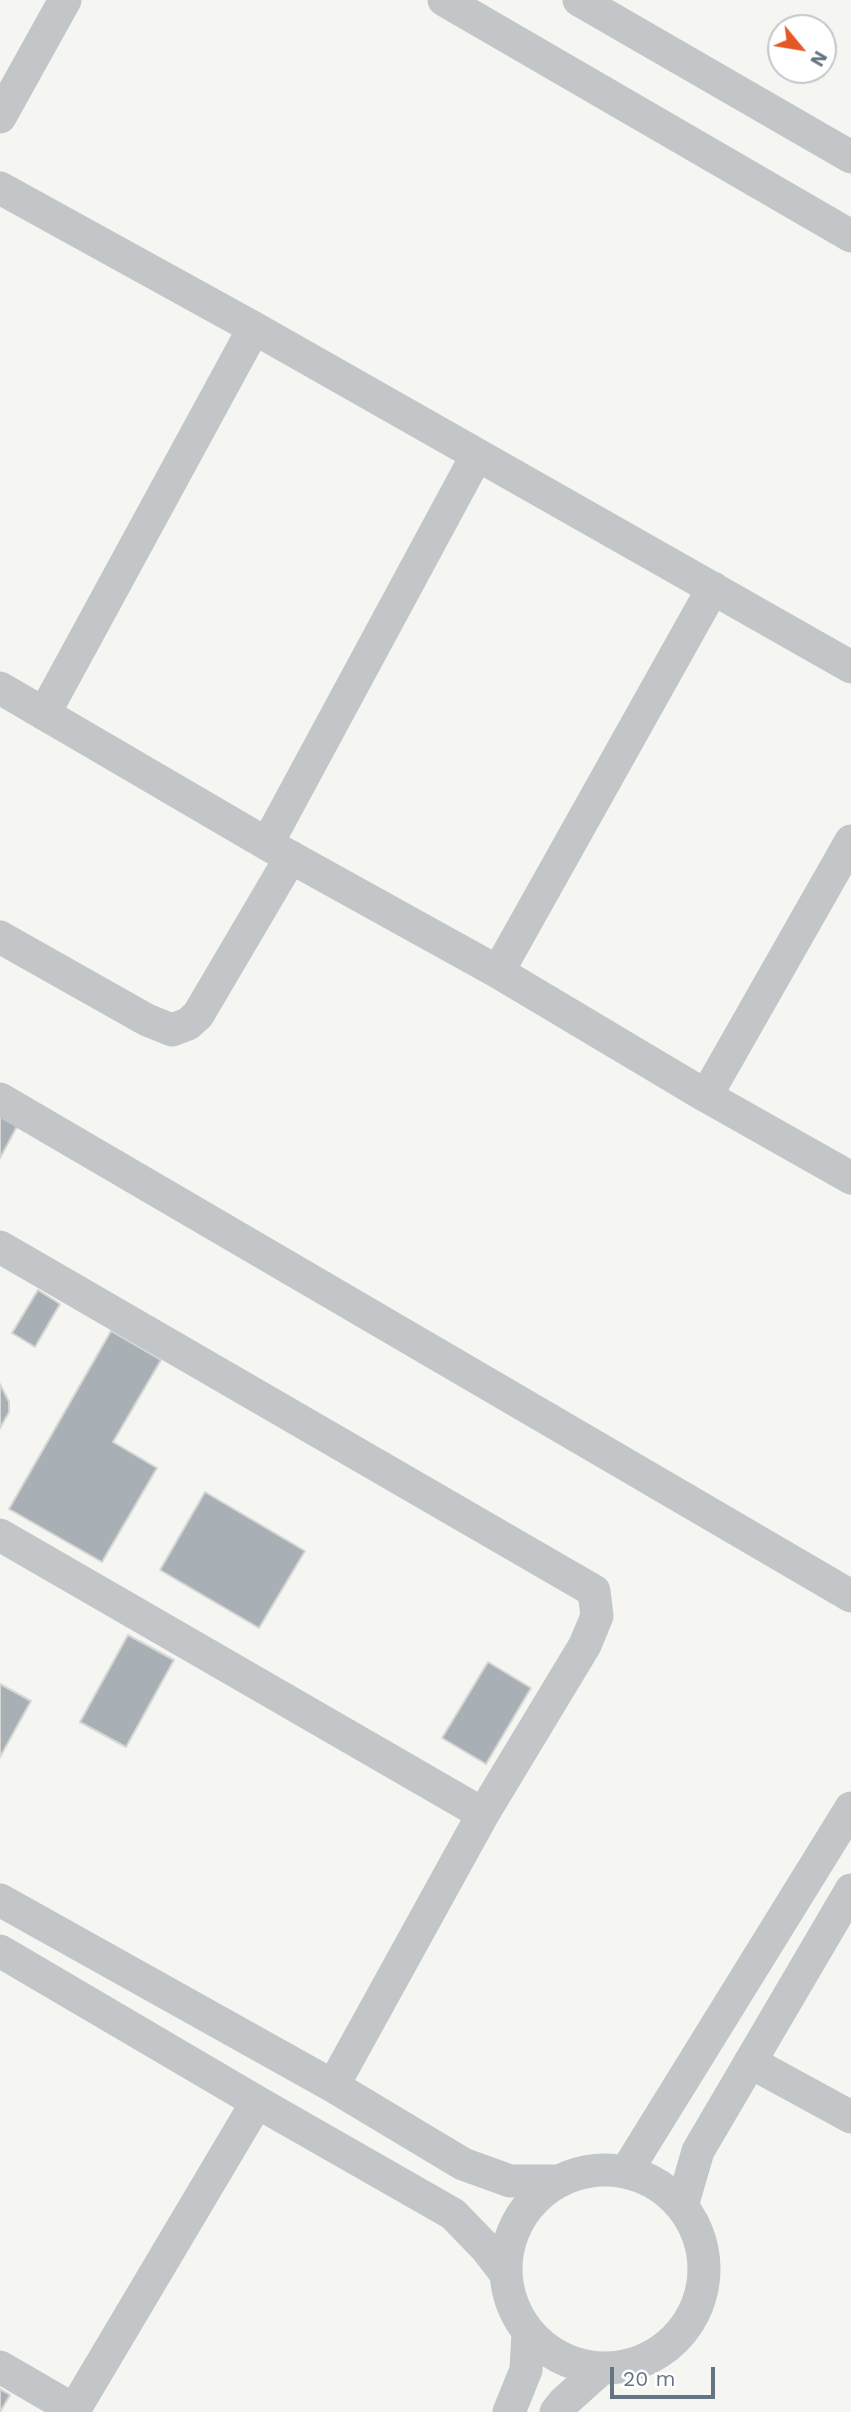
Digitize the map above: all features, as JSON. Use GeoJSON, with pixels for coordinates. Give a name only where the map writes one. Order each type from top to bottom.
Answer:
{"type":"FeatureCollection","features":[{"type":"Feature","properties":{"kind":"street"},"geometry":{"type":"LineString","coordinates":[[0,117],[65,0]]}},
{"type":"Feature","properties":{"kind":"street"},"geometry":{"type":"LineString","coordinates":[[444,0],[851,236]]}},
{"type":"Feature","properties":{"kind":"street"},"geometry":{"type":"LineString","coordinates":[[579,0],[851,157]]}},
{"type":"Feature","properties":{"kind":"street"},"geometry":{"type":"LineString","coordinates":[[0,188],[254,328],[851,667]]}},
{"type":"Feature","properties":{"kind":"street"},"geometry":{"type":"LineString","coordinates":[[44,714],[254,328]]}},
{"type":"Feature","properties":{"kind":"street"},"geometry":{"type":"LineString","coordinates":[[0,937],[147,1020],[172,1030],[188,1024],[198,1015],[477,455]]}},
{"type":"Feature","properties":{"kind":"street"},"geometry":{"type":"LineString","coordinates":[[498,972],[713,589]]}},
{"type":"Feature","properties":{"kind":"street"},"geometry":{"type":"LineString","coordinates":[[0,688],[279,851],[498,972],[706,1096],[851,1178]]}},
{"type":"Feature","properties":{"kind":"street"},"geometry":{"type":"LineString","coordinates":[[706,1096],[851,841]]}},
{"type":"Feature","properties":{"kind":"street"},"geometry":{"type":"LineString","coordinates":[[0,1100],[851,1596]]}},
{"type":"Feature","properties":{"kind":"street"},"geometry":{"type":"LineString","coordinates":[[0,1247],[594,1591],[597,1616],[585,1644],[483,1814],[332,2086]]}},
{"type":"Feature","properties":{"kind":"street"},"geometry":{"type":"LineString","coordinates":[[0,1535],[483,1814]]}},
{"type":"Feature","properties":{"kind":"street"},"geometry":{"type":"LineString","coordinates":[[626,2172],[851,1808]]}},
{"type":"Feature","properties":{"kind":"street"},"geometry":{"type":"LineString","coordinates":[[682,2206],[698,2151],[851,1890]]}},
{"type":"Feature","properties":{"kind":"street"},"geometry":{"type":"LineString","coordinates":[[0,1900],[332,2086],[463,2164],[510,2181],[560,2181]]}},
{"type":"Feature","properties":{"kind":"street"},"geometry":{"type":"LineString","coordinates":[[0,1951],[453,2214],[486,2248],[506,2274]]}},
{"type":"Feature","properties":{"kind":"street"},"geometry":{"type":"LineString","coordinates":[[750,2062],[851,2117]]}},
{"type":"Feature","properties":{"kind":"street"},"geometry":{"type":"LineString","coordinates":[[0,2367],[74,2411],[257,2102]]}},
{"type":"Feature","properties":{"kind":"street"},"geometry":{"type":"LineString","coordinates":[[603,2170],[626,2172],[657,2185],[682,2206],[695,2225],[704,2259],[702,2293],[694,2314],[681,2334],[664,2350],[644,2361],[622,2368],[580,2366],[561,2359],[543,2347],[528,2333],[517,2315],[509,2296],[506,2274],[508,2251],[520,2220],[541,2193],[560,2181],[581,2173],[603,2170]]}},
{"type":"Feature","properties":{"kind":"street"},"geometry":{"type":"LineString","coordinates":[[509,2412],[526,2370],[528,2333]]}},
{"type":"Feature","properties":{"kind":"street"},"geometry":{"type":"LineString","coordinates":[[556,2412],[601,2369]]}},
{"type":"Feature","properties":{"kind":"building"},"geometry":{"type":"Polygon","coordinates":[[[0,1107],[21,1119],[0,1158],[0,1107]]]}},
{"type":"Feature","properties":{"kind":"building"},"geometry":{"type":"Polygon","coordinates":[[[38,1290],[60,1304],[35,1347],[12,1333],[38,1290]]]}},
{"type":"Feature","properties":{"kind":"building"},"geometry":{"type":"Polygon","coordinates":[[[111,1331],[161,1360],[113,1442],[157,1468],[102,1562],[9,1509],[111,1331]]]}},
{"type":"Feature","properties":{"kind":"building"},"geometry":{"type":"Polygon","coordinates":[[[0,1384],[9,1402],[9,1412],[0,1428],[0,1384]]]}},
{"type":"Feature","properties":{"kind":"building"},"geometry":{"type":"Polygon","coordinates":[[[205,1492],[305,1551],[259,1628],[160,1570],[205,1492]]]}},
{"type":"Feature","properties":{"kind":"building"},"geometry":{"type":"Polygon","coordinates":[[[128,1635],[174,1660],[126,1747],[80,1722],[128,1635]]]}},
{"type":"Feature","properties":{"kind":"building"},"geometry":{"type":"Polygon","coordinates":[[[488,1662],[531,1688],[486,1764],[442,1738],[488,1662]]]}},
{"type":"Feature","properties":{"kind":"building"},"geometry":{"type":"Polygon","coordinates":[[[0,1684],[31,1701],[0,1757],[0,1684]]]}},
{"type":"Feature","properties":{"kind":"building"},"geometry":{"type":"Polygon","coordinates":[[[0,2389],[10,2395],[0,2412],[0,2389]]]}}]}
